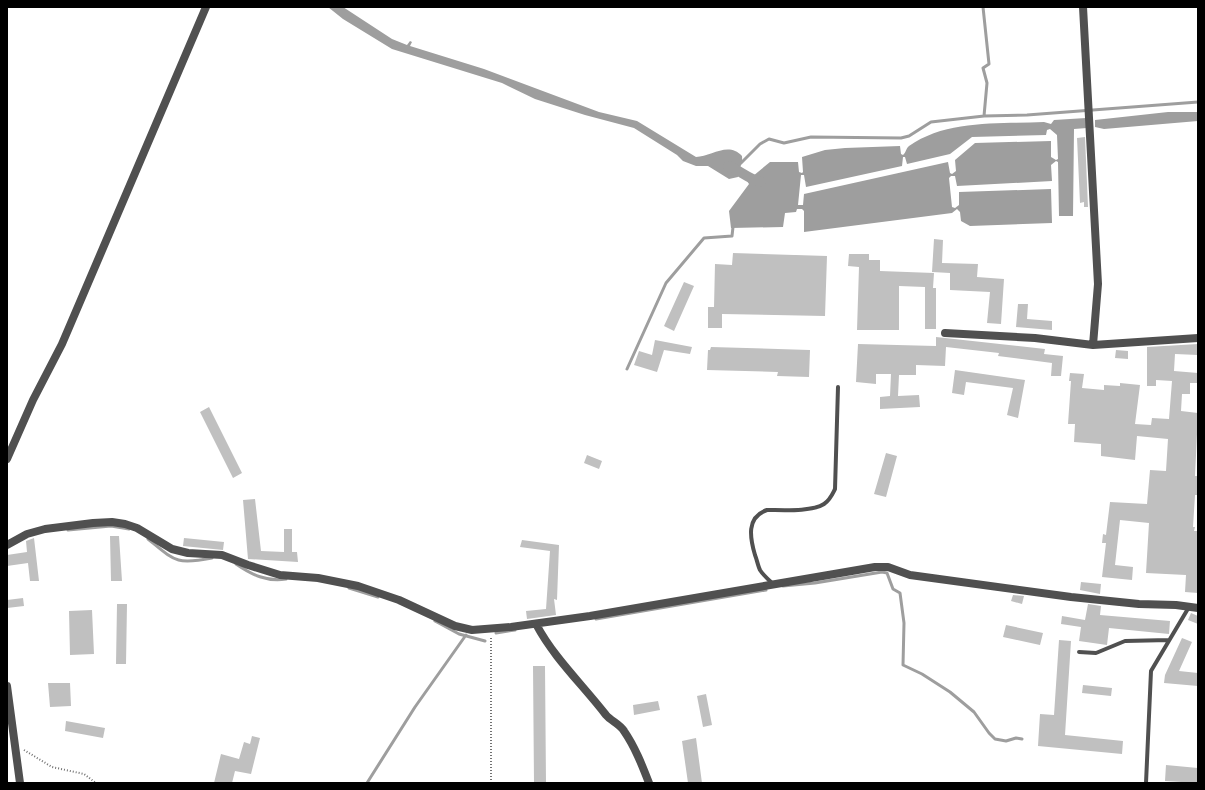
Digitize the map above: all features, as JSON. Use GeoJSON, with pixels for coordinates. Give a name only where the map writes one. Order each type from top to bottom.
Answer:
{"type":"FeatureCollection","features":[{"type":"Feature","properties":{"kind":"street"},"geometry":{"type":"LineString","coordinates":[[7,459],[33,400],[62,344],[206,7]]}},
{"type":"Feature","properties":{"kind":"street"},"geometry":{"type":"LineString","coordinates":[[1084,7],[1098,284],[1093,345]]}},
{"type":"Feature","properties":{"kind":"street"},"geometry":{"type":"LineString","coordinates":[[945,333],[1035,338],[1093,345],[1198,338]]}},
{"type":"Feature","properties":{"kind":"street"},"geometry":{"type":"LineString","coordinates":[[7,545],[27,534],[45,529],[93,523],[112,522],[125,524],[137,528],[172,549],[188,553],[222,555],[248,566],[280,574],[318,578],[358,586],[399,600],[455,626],[472,630],[536,624],[590,616],[875,567],[888,567],[910,575],[1071,597],[1139,604],[1176,604],[1198,608]]}},
{"type":"Feature","properties":{"kind":"street"},"geometry":{"type":"LineString","coordinates":[[536,624],[546,644],[572,675],[596,700],[607,716],[623,729],[636,751],[649,783]]}},
{"type":"Feature","properties":{"kind":"street"},"geometry":{"type":"LineString","coordinates":[[7,686],[11,746],[20,783]]}},
{"type":"Feature","properties":{"kind":"lane"},"geometry":{"type":"LineString","coordinates":[[773,584],[760,570],[753,548],[750,532],[753,519],[759,513],[767,510],[814,508],[823,505],[830,499],[835,489],[838,386]]}},
{"type":"Feature","properties":{"kind":"lane"},"geometry":{"type":"LineString","coordinates":[[1146,783],[1151,671],[1189,607]]}},
{"type":"Feature","properties":{"kind":"lane"},"geometry":{"type":"LineString","coordinates":[[1079,652],[1096,653],[1125,641],[1169,640]]}},
{"type":"Feature","properties":{"kind":"path"},"geometry":{"type":"LineString","coordinates":[[490,628],[491,783]]}},
{"type":"Feature","properties":{"kind":"path"},"geometry":{"type":"LineString","coordinates":[[11,746],[52,767],[84,774],[96,783]]}},
{"type":"Feature","properties":{"kind":"shaded area"},"geometry":{"type":"Polygon","coordinates":[[[328,7],[343,7],[392,39],[407,45],[410,41],[412,42],[410,46],[484,69],[599,112],[637,121],[696,157],[725,150],[737,152],[742,156],[742,163],[738,172],[738,177],[729,179],[708,166],[696,166],[683,161],[677,155],[634,128],[585,115],[535,99],[502,83],[392,49],[343,19],[328,7]]]}},
{"type":"Feature","properties":{"kind":"shaded area"},"geometry":{"type":"Polygon","coordinates":[[[1168,112],[1198,112],[1198,121],[1104,129],[1095,127],[1095,120],[1168,112]]]}},
{"type":"Feature","properties":{"kind":"shaded area"},"geometry":{"type":"Polygon","coordinates":[[[1086,118],[1087,128],[1074,129],[1073,216],[1059,216],[1058,162],[1056,161],[1051,165],[1052,181],[957,186],[955,176],[951,176],[949,178],[952,207],[955,208],[959,205],[959,192],[1051,189],[1052,223],[970,226],[961,221],[960,212],[957,209],[952,213],[804,232],[804,211],[802,209],[797,209],[796,212],[785,213],[783,227],[731,228],[729,211],[749,184],[747,181],[770,162],[798,162],[799,172],[802,173],[802,157],[825,150],[900,146],[901,154],[903,155],[909,146],[924,137],[957,127],[992,123],[1044,122],[1051,124],[1054,120],[1086,118]],[[1050,129],[1047,130],[1046,135],[972,137],[950,154],[907,164],[905,157],[903,157],[902,166],[806,187],[804,175],[801,175],[798,205],[803,205],[804,194],[948,162],[950,173],[952,174],[956,171],[955,160],[975,143],[1051,141],[1051,157],[1056,160],[1058,159],[1057,135],[1050,129]]]}},
{"type":"Feature","properties":{"kind":"building"},"geometry":{"type":"Polygon","coordinates":[[[1085,137],[1088,207],[1084,207],[1084,202],[1080,203],[1077,138],[1085,137]]]}},
{"type":"Feature","properties":{"kind":"building"},"geometry":{"type":"Polygon","coordinates":[[[934,239],[943,240],[942,263],[978,264],[977,277],[1004,279],[1001,324],[987,323],[990,292],[950,290],[950,273],[932,272],[934,239]]]}},
{"type":"Feature","properties":{"kind":"building"},"geometry":{"type":"Polygon","coordinates":[[[733,253],[827,256],[825,316],[722,314],[722,328],[708,328],[708,307],[714,307],[715,264],[732,265],[733,253]]]}},
{"type":"Feature","properties":{"kind":"building"},"geometry":{"type":"Polygon","coordinates":[[[849,254],[869,254],[869,260],[880,260],[880,271],[934,273],[933,288],[936,288],[936,329],[925,329],[925,287],[899,286],[899,330],[857,330],[859,267],[848,266],[849,254]]]}},
{"type":"Feature","properties":{"kind":"building"},"geometry":{"type":"Polygon","coordinates":[[[684,282],[694,286],[674,331],[664,326],[684,282]]]}},
{"type":"Feature","properties":{"kind":"building"},"geometry":{"type":"Polygon","coordinates":[[[1018,304],[1028,304],[1027,319],[1052,321],[1052,330],[1016,327],[1018,304]]]}},
{"type":"Feature","properties":{"kind":"building"},"geometry":{"type":"Polygon","coordinates":[[[936,337],[1045,349],[1044,354],[1063,356],[1061,376],[1051,376],[1052,363],[998,356],[999,353],[946,347],[945,366],[916,365],[916,375],[899,375],[898,396],[919,395],[920,407],[880,409],[880,397],[890,396],[891,374],[876,374],[876,384],[856,382],[858,344],[936,346],[936,337]]]}},
{"type":"Feature","properties":{"kind":"building"},"geometry":{"type":"Polygon","coordinates":[[[655,340],[692,347],[690,354],[664,350],[657,372],[634,365],[639,351],[652,355],[655,340]]]}},
{"type":"Feature","properties":{"kind":"building"},"geometry":{"type":"Polygon","coordinates":[[[1198,344],[1198,355],[1175,354],[1174,371],[1198,373],[1198,383],[1190,383],[1190,394],[1182,394],[1181,411],[1198,413],[1195,476],[1198,476],[1198,495],[1195,495],[1193,527],[1195,527],[1194,531],[1198,531],[1198,593],[1185,592],[1186,575],[1146,573],[1149,523],[1120,520],[1115,565],[1133,567],[1132,580],[1102,577],[1106,543],[1102,543],[1103,534],[1106,535],[1110,502],[1147,504],[1150,470],[1166,471],[1168,439],[1137,436],[1135,460],[1101,456],[1101,444],[1074,442],[1075,424],[1068,424],[1071,381],[1069,381],[1070,373],[1084,374],[1082,388],[1104,390],[1104,385],[1120,386],[1120,383],[1140,385],[1135,424],[1151,425],[1152,418],[1169,419],[1172,381],[1156,380],[1156,386],[1147,386],[1147,347],[1198,344]]]}},
{"type":"Feature","properties":{"kind":"building"},"geometry":{"type":"Polygon","coordinates":[[[711,347],[810,350],[809,377],[777,376],[778,372],[707,370],[708,350],[710,350],[711,347]]]}},
{"type":"Feature","properties":{"kind":"building"},"geometry":{"type":"Polygon","coordinates":[[[1116,350],[1128,351],[1128,359],[1115,358],[1116,350]]]}},
{"type":"Feature","properties":{"kind":"building"},"geometry":{"type":"Polygon","coordinates":[[[955,370],[1025,380],[1018,418],[1007,415],[1013,388],[966,382],[964,395],[952,393],[955,370]]]}},
{"type":"Feature","properties":{"kind":"building"},"geometry":{"type":"Polygon","coordinates":[[[209,407],[242,473],[233,478],[200,412],[209,407]]]}},
{"type":"Feature","properties":{"kind":"building"},"geometry":{"type":"Polygon","coordinates":[[[886,453],[897,456],[886,497],[874,494],[886,453]]]}},
{"type":"Feature","properties":{"kind":"building"},"geometry":{"type":"Polygon","coordinates":[[[587,455],[602,461],[599,469],[584,463],[587,455]]]}},
{"type":"Feature","properties":{"kind":"building"},"geometry":{"type":"Polygon","coordinates":[[[255,499],[261,551],[284,552],[284,529],[292,529],[292,552],[297,552],[298,562],[248,559],[243,500],[255,499]]]}},
{"type":"Feature","properties":{"kind":"building"},"geometry":{"type":"Polygon","coordinates":[[[110,536],[119,536],[122,581],[111,581],[110,536]]]}},
{"type":"Feature","properties":{"kind":"building"},"geometry":{"type":"Polygon","coordinates":[[[34,538],[39,581],[30,581],[28,563],[7,566],[7,555],[27,552],[26,541],[34,538]]]}},
{"type":"Feature","properties":{"kind":"building"},"geometry":{"type":"Polygon","coordinates":[[[184,538],[224,542],[223,550],[183,546],[184,538]]]}},
{"type":"Feature","properties":{"kind":"building"},"geometry":{"type":"Polygon","coordinates":[[[522,540],[559,545],[557,600],[554,599],[556,615],[527,619],[526,611],[546,609],[550,551],[520,547],[522,540]]]}},
{"type":"Feature","properties":{"kind":"building"},"geometry":{"type":"Polygon","coordinates":[[[1081,582],[1101,584],[1100,594],[1080,590],[1081,582]]]}},
{"type":"Feature","properties":{"kind":"building"},"geometry":{"type":"Polygon","coordinates":[[[1013,595],[1024,596],[1022,604],[1011,601],[1013,595]]]}},
{"type":"Feature","properties":{"kind":"building"},"geometry":{"type":"Polygon","coordinates":[[[23,598],[24,606],[7,608],[7,600],[23,598]]]}},
{"type":"Feature","properties":{"kind":"building"},"geometry":{"type":"Polygon","coordinates":[[[117,604],[127,604],[126,664],[116,664],[117,604]]]}},
{"type":"Feature","properties":{"kind":"building"},"geometry":{"type":"Polygon","coordinates":[[[1088,604],[1101,606],[1100,615],[1170,621],[1169,634],[1109,628],[1107,645],[1079,641],[1081,627],[1061,624],[1062,616],[1085,620],[1088,604]]]}},
{"type":"Feature","properties":{"kind":"building"},"geometry":{"type":"Polygon","coordinates":[[[92,610],[94,654],[70,655],[69,611],[92,610]]]}},
{"type":"Feature","properties":{"kind":"building"},"geometry":{"type":"Polygon","coordinates":[[[1191,613],[1198,616],[1198,624],[1188,620],[1191,613]]]}},
{"type":"Feature","properties":{"kind":"building"},"geometry":{"type":"Polygon","coordinates":[[[1006,625],[1043,633],[1040,645],[1003,637],[1006,625]]]}},
{"type":"Feature","properties":{"kind":"building"},"geometry":{"type":"Polygon","coordinates":[[[1182,638],[1192,642],[1179,671],[1198,673],[1198,686],[1164,683],[1165,675],[1182,638]]]}},
{"type":"Feature","properties":{"kind":"building"},"geometry":{"type":"Polygon","coordinates":[[[1059,640],[1071,641],[1065,735],[1123,741],[1122,754],[1038,746],[1040,714],[1054,715],[1059,640]]]}},
{"type":"Feature","properties":{"kind":"building"},"geometry":{"type":"Polygon","coordinates":[[[533,666],[545,666],[546,783],[534,783],[533,666]]]}},
{"type":"Feature","properties":{"kind":"building"},"geometry":{"type":"Polygon","coordinates":[[[48,683],[70,683],[71,706],[50,707],[48,683]]]}},
{"type":"Feature","properties":{"kind":"building"},"geometry":{"type":"Polygon","coordinates":[[[1083,685],[1112,688],[1111,696],[1082,693],[1083,685]]]}},
{"type":"Feature","properties":{"kind":"building"},"geometry":{"type":"Polygon","coordinates":[[[706,694],[712,725],[703,727],[697,696],[706,694]]]}},
{"type":"Feature","properties":{"kind":"building"},"geometry":{"type":"Polygon","coordinates":[[[658,701],[660,710],[634,715],[633,705],[658,701]]]}},
{"type":"Feature","properties":{"kind":"building"},"geometry":{"type":"Polygon","coordinates":[[[66,721],[105,728],[103,738],[65,731],[66,721]]]}},
{"type":"Feature","properties":{"kind":"building"},"geometry":{"type":"Polygon","coordinates":[[[252,736],[260,738],[251,774],[235,771],[232,783],[214,783],[221,754],[239,759],[244,742],[250,744],[252,736]]]}},
{"type":"Feature","properties":{"kind":"building"},"geometry":{"type":"Polygon","coordinates":[[[696,738],[702,783],[688,783],[682,741],[696,738]]]}},
{"type":"Feature","properties":{"kind":"building"},"geometry":{"type":"Polygon","coordinates":[[[1166,765],[1198,768],[1198,783],[1165,781],[1166,765]]]}},
{"type":"Feature","properties":{"kind":"waterway"},"geometry":{"type":"LineString","coordinates":[[983,7],[989,64],[983,68],[987,83],[984,116]]}},
{"type":"Feature","properties":{"kind":"waterway"},"geometry":{"type":"LineString","coordinates":[[741,163],[760,144],[769,139],[784,143],[811,137],[901,138],[909,136],[931,122],[984,116],[1027,115],[1198,102]]}},
{"type":"Feature","properties":{"kind":"waterway"},"geometry":{"type":"LineString","coordinates":[[728,166],[752,179],[761,182]]}},
{"type":"Feature","properties":{"kind":"waterway"},"geometry":{"type":"LineString","coordinates":[[627,369],[666,283],[704,238],[732,236],[733,227]]}},
{"type":"Feature","properties":{"kind":"waterway"},"geometry":{"type":"LineString","coordinates":[[68,530],[111,526],[129,529]]}},
{"type":"Feature","properties":{"kind":"waterway"},"geometry":{"type":"LineString","coordinates":[[148,539],[171,557],[183,561],[212,558]]}},
{"type":"Feature","properties":{"kind":"waterway"},"geometry":{"type":"LineString","coordinates":[[236,564],[260,577],[279,580],[286,579]]}},
{"type":"Feature","properties":{"kind":"waterway"},"geometry":{"type":"LineString","coordinates":[[783,586],[815,583],[882,572],[887,573],[893,589],[900,593],[904,623],[903,665],[922,674],[950,692],[974,712],[995,739],[1006,741],[1016,738],[1022,739]]}},
{"type":"Feature","properties":{"kind":"waterway"},"geometry":{"type":"LineString","coordinates":[[349,588],[378,597]]}},
{"type":"Feature","properties":{"kind":"waterway"},"geometry":{"type":"LineString","coordinates":[[596,619],[766,590]]}},
{"type":"Feature","properties":{"kind":"waterway"},"geometry":{"type":"LineString","coordinates":[[435,621],[459,634],[485,641]]}},
{"type":"Feature","properties":{"kind":"waterway"},"geometry":{"type":"LineString","coordinates":[[496,633],[515,630]]}},
{"type":"Feature","properties":{"kind":"waterway"},"geometry":{"type":"LineString","coordinates":[[367,783],[415,707],[466,635]]}}]}
